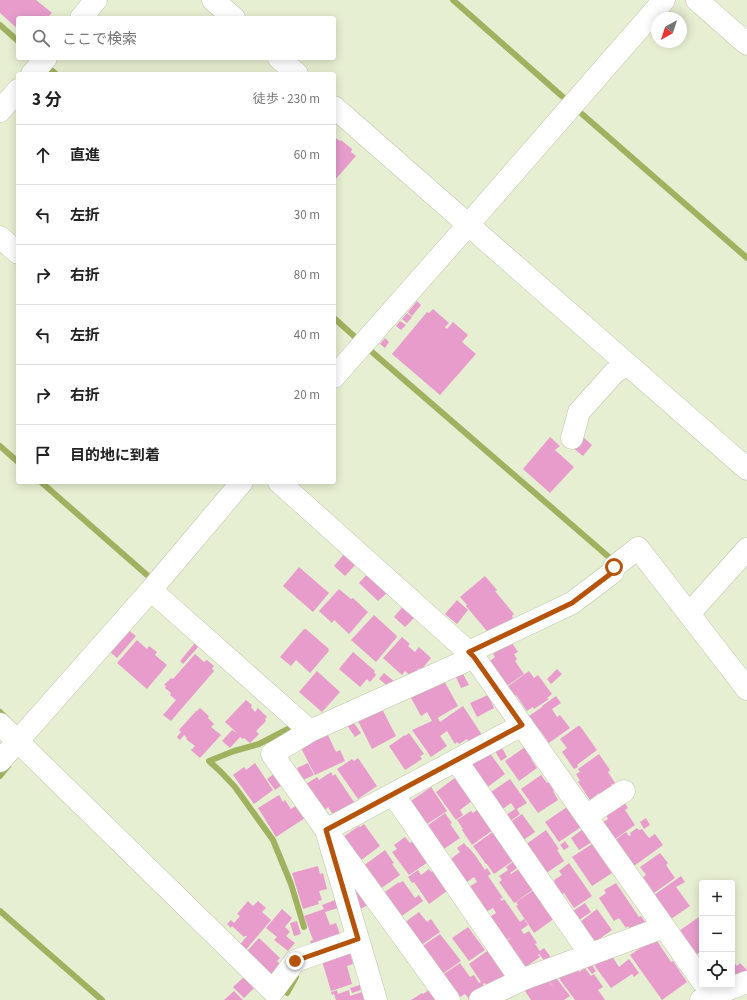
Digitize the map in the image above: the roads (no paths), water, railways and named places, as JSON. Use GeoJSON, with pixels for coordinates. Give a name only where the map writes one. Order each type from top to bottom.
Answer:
{"type":"FeatureCollection","features":[{"type":"Feature","properties":{"kind":"street"},"geometry":{"type":"LineString","coordinates":[[83,16],[96,0]]}},
{"type":"Feature","properties":{"kind":"street"},"geometry":{"type":"LineString","coordinates":[[213,0],[232,16]]}},
{"type":"Feature","properties":{"kind":"street"},"geometry":{"type":"LineString","coordinates":[[336,374],[664,0]]}},
{"type":"Feature","properties":{"kind":"street"},"geometry":{"type":"LineString","coordinates":[[697,0],[747,44]]}},
{"type":"Feature","properties":{"kind":"street"},"geometry":{"type":"LineString","coordinates":[[34,72],[44,60]]}},
{"type":"Feature","properties":{"kind":"street"},"geometry":{"type":"LineString","coordinates":[[281,60],[295,72]]}},
{"type":"Feature","properties":{"kind":"street"},"geometry":{"type":"LineString","coordinates":[[0,111],[16,92]]}},
{"type":"Feature","properties":{"kind":"street"},"geometry":{"type":"LineString","coordinates":[[336,108],[747,469]]}},
{"type":"Feature","properties":{"kind":"street"},"geometry":{"type":"LineString","coordinates":[[0,237],[16,251]]}},
{"type":"Feature","properties":{"kind":"street"},"geometry":{"type":"LineString","coordinates":[[572,438],[579,412],[614,373],[627,364]]}},
{"type":"Feature","properties":{"kind":"street"},"geometry":{"type":"LineString","coordinates":[[0,761],[150,590],[240,484]]}},
{"type":"Feature","properties":{"kind":"street"},"geometry":{"type":"LineString","coordinates":[[281,484],[472,654],[664,927],[705,991],[747,982]]}},
{"type":"Feature","properties":{"kind":"street"},"geometry":{"type":"LineString","coordinates":[[448,1000],[272,754],[310,732],[472,654],[572,603],[613,572],[614,567],[638,548],[747,689]]}},
{"type":"Feature","properties":{"kind":"street"},"geometry":{"type":"LineString","coordinates":[[689,614],[747,549]]}},
{"type":"Feature","properties":{"kind":"street"},"geometry":{"type":"LineString","coordinates":[[150,590],[310,732]]}},
{"type":"Feature","properties":{"kind":"street"},"geometry":{"type":"LineString","coordinates":[[0,724],[273,991],[295,961],[358,939]]}},
{"type":"Feature","properties":{"kind":"street"},"geometry":{"type":"LineString","coordinates":[[326,830],[522,725]]}},
{"type":"Feature","properties":{"kind":"street"},"geometry":{"type":"LineString","coordinates":[[456,760],[590,954]]}},
{"type":"Feature","properties":{"kind":"street"},"geometry":{"type":"LineString","coordinates":[[586,816],[624,791]]}},
{"type":"Feature","properties":{"kind":"street"},"geometry":{"type":"LineString","coordinates":[[393,794],[522,980]]}},
{"type":"Feature","properties":{"kind":"street"},"geometry":{"type":"LineString","coordinates":[[326,830],[376,1000]]}},
{"type":"Feature","properties":{"kind":"street"},"geometry":{"type":"LineString","coordinates":[[480,1000],[522,980],[664,927]]}},
{"type":"Feature","properties":{"kind":"waterway"},"geometry":{"type":"LineString","coordinates":[[453,0],[563,97]]}},
{"type":"Feature","properties":{"kind":"waterway"},"geometry":{"type":"LineString","coordinates":[[0,25],[16,39]]}},
{"type":"Feature","properties":{"kind":"waterway"},"geometry":{"type":"LineString","coordinates":[[50,69],[54,72]]}},
{"type":"Feature","properties":{"kind":"waterway"},"geometry":{"type":"LineString","coordinates":[[582,114],[747,258]]}},
{"type":"Feature","properties":{"kind":"waterway"},"geometry":{"type":"LineString","coordinates":[[336,320],[355,337]]}},
{"type":"Feature","properties":{"kind":"waterway"},"geometry":{"type":"LineString","coordinates":[[372,352],[610,558]]}},
{"type":"Feature","properties":{"kind":"waterway"},"geometry":{"type":"LineString","coordinates":[[0,446],[16,460]]}},
{"type":"Feature","properties":{"kind":"waterway"},"geometry":{"type":"LineString","coordinates":[[43,484],[147,575]]}},
{"type":"Feature","properties":{"kind":"waterway"},"geometry":{"type":"LineString","coordinates":[[0,712],[7,719]]}},
{"type":"Feature","properties":{"kind":"waterway"},"geometry":{"type":"LineString","coordinates":[[288,729],[259,744],[234,751],[209,761],[235,787],[273,840],[291,884],[304,927]]}},
{"type":"Feature","properties":{"kind":"waterway"},"geometry":{"type":"LineString","coordinates":[[0,776],[8,766]]}},
{"type":"Feature","properties":{"kind":"waterway"},"geometry":{"type":"LineString","coordinates":[[0,911],[102,1000]]}},
{"type":"Feature","properties":{"kind":"waterway"},"geometry":{"type":"LineString","coordinates":[[287,993],[296,977]]}}]}
